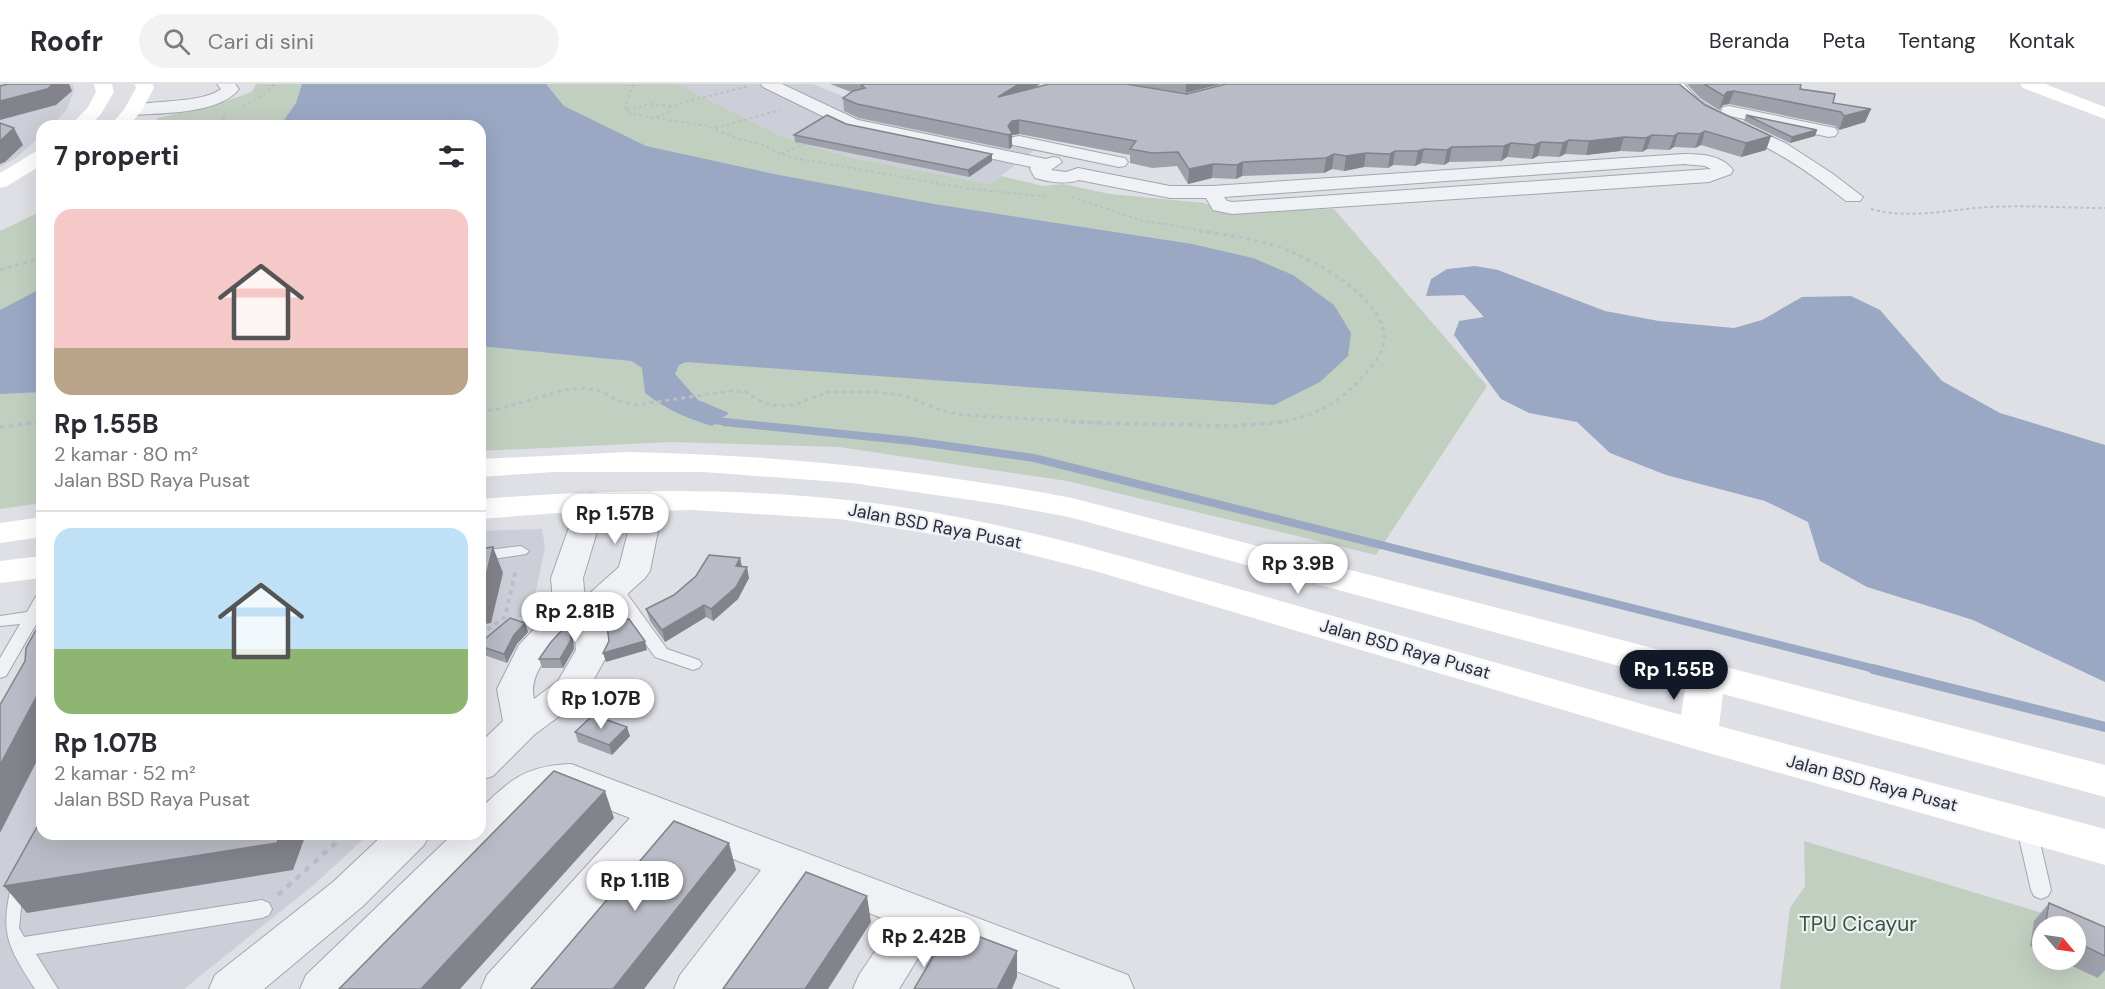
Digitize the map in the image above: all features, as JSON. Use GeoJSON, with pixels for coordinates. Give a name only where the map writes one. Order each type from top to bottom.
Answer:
{"type":"FeatureCollection","features":[{"type":"Feature","properties":{"kind":"main road"},"geometry":{"type":"LineString","coordinates":[[85,120],[95,110],[105,92],[103,84]]}},
{"type":"Feature","properties":{"kind":"main road"},"geometry":{"type":"LineString","coordinates":[[124,120],[133,110],[144,84]]}},
{"type":"Feature","properties":{"kind":"main road"},"geometry":{"type":"LineString","coordinates":[[2029,84],[2105,113]]}},
{"type":"Feature","properties":{"kind":"main road"},"geometry":{"type":"LineString","coordinates":[[0,182],[36,160]]}},
{"type":"Feature","properties":{"kind":"main road","name":"Jalan BSD Raya Pusat"},"geometry":{"type":"LineString","coordinates":[[486,468],[619,461],[709,464],[818,470],[986,490],[1072,508],[2105,781]]}},
{"type":"Feature","properties":{"kind":"main road","name":"Jalan BSD Raya Pusat"},"geometry":{"type":"LineString","coordinates":[[486,509],[591,502],[693,500],[839,509],[981,532],[1205,590],[1698,735],[2105,847]]}},
{"type":"Feature","properties":{"kind":"main road"},"geometry":{"type":"LineString","coordinates":[[0,533],[36,528]]}},
{"type":"Feature","properties":{"kind":"main road"},"geometry":{"type":"LineString","coordinates":[[0,572],[36,568]]}},
{"type":"Feature","properties":{"kind":"main road"},"geometry":{"type":"LineString","coordinates":[[1698,735],[1706,674]]}},
{"type":"Feature","properties":{"kind":"street"},"geometry":{"type":"LineString","coordinates":[[133,110],[190,105],[210,100],[229,92],[231,89],[225,84]]}},
{"type":"Feature","properties":{"kind":"street"},"geometry":{"type":"LineString","coordinates":[[769,84],[853,124],[1045,164],[1039,169],[1042,174],[1053,178],[1067,178],[1078,174],[1170,192],[1212,192],[1684,159],[1710,161],[1724,171],[1709,176],[1232,208],[1220,206],[1212,192]]}},
{"type":"Feature","properties":{"kind":"street"},"geometry":{"type":"LineString","coordinates":[[1676,84],[1679,92],[1697,104],[1732,126],[1779,147],[1853,197]]}},
{"type":"Feature","properties":{"kind":"street"},"geometry":{"type":"LineString","coordinates":[[1697,104],[1829,132]]}},
{"type":"Feature","properties":{"kind":"street"},"geometry":{"type":"LineString","coordinates":[[877,112],[1119,162]]}},
{"type":"Feature","properties":{"kind":"street"},"geometry":{"type":"LineString","coordinates":[[911,135],[932,124]]}},
{"type":"Feature","properties":{"kind":"street"},"geometry":{"type":"LineString","coordinates":[[522,725],[514,689],[531,654],[562,619],[634,571],[650,501]]}},
{"type":"Feature","properties":{"kind":"street"},"geometry":{"type":"LineString","coordinates":[[591,502],[567,578],[595,596]]}},
{"type":"Feature","properties":{"kind":"street"},"geometry":{"type":"LineString","coordinates":[[486,760],[522,725],[571,690],[592,650],[590,622],[595,596]]}},
{"type":"Feature","properties":{"kind":"street"},"geometry":{"type":"LineString","coordinates":[[10,683],[36,660]]}},
{"type":"Feature","properties":{"kind":"street"},"geometry":{"type":"LineString","coordinates":[[486,826],[521,793],[545,780],[571,779],[922,915],[1063,980],[1112,989]]}},
{"type":"Feature","properties":{"kind":"street"},"geometry":{"type":"LineString","coordinates":[[503,989],[658,813]]}},
{"type":"Feature","properties":{"kind":"street"},"geometry":{"type":"LineString","coordinates":[[231,989],[348,894],[404,840]]}},
{"type":"Feature","properties":{"kind":"street"},"geometry":{"type":"LineString","coordinates":[[322,989],[472,840]]}},
{"type":"Feature","properties":{"kind":"street"},"geometry":{"type":"LineString","coordinates":[[696,989],[789,864]]}},
{"type":"Feature","properties":{"kind":"street"},"geometry":{"type":"LineString","coordinates":[[875,989],[922,915]]}},
{"type":"Feature","properties":{"kind":"lane"},"geometry":{"type":"LineString","coordinates":[[486,555],[521,551]]}},
{"type":"Feature","properties":{"kind":"lane"},"geometry":{"type":"LineString","coordinates":[[595,596],[661,652],[693,664]]}},
{"type":"Feature","properties":{"kind":"lane"},"geometry":{"type":"LineString","coordinates":[[10,683],[36,610]]}},
{"type":"Feature","properties":{"kind":"lane"},"geometry":{"type":"LineString","coordinates":[[0,621],[32,617]]}},
{"type":"Feature","properties":{"kind":"lane"},"geometry":{"type":"LineString","coordinates":[[2026,825],[2040,890]]}},
{"type":"Feature","properties":{"kind":"lane"},"geometry":{"type":"LineString","coordinates":[[29,862],[12,899],[8,930],[47,989]]}},
{"type":"Feature","properties":{"kind":"lane"},"geometry":{"type":"LineString","coordinates":[[19,947],[262,909]]}},
{"type":"Feature","properties":{"kind":"path"},"geometry":{"type":"LineString","coordinates":[[238,108],[262,96],[274,84]]}},
{"type":"Feature","properties":{"kind":"path"},"geometry":{"type":"LineString","coordinates":[[633,84],[625,107],[631,114],[714,128],[735,138],[764,145],[780,154],[882,175],[965,188],[982,188],[1028,197],[1059,197]]}},
{"type":"Feature","properties":{"kind":"path"},"geometry":{"type":"LineString","coordinates":[[627,110],[650,104],[670,106],[756,84]]}},
{"type":"Feature","properties":{"kind":"path"},"geometry":{"type":"LineString","coordinates":[[714,128],[808,103]]}},
{"type":"Feature","properties":{"kind":"path"},"geometry":{"type":"LineString","coordinates":[[648,118],[668,113],[670,106]]}},
{"type":"Feature","properties":{"kind":"path"},"geometry":{"type":"LineString","coordinates":[[226,120],[223,118],[228,114]]}},
{"type":"Feature","properties":{"kind":"path"},"geometry":{"type":"LineString","coordinates":[[780,154],[853,124]]}},
{"type":"Feature","properties":{"kind":"path"},"geometry":{"type":"LineString","coordinates":[[486,410],[499,409],[564,390],[586,388],[603,392],[616,400],[634,405],[731,391],[746,392],[754,398],[778,406],[794,405],[828,392],[846,391],[902,396],[943,411],[963,415],[1107,425],[1261,425],[1314,414],[1337,403],[1353,389],[1381,354],[1386,340],[1382,323],[1366,301],[1349,284],[1304,256],[1254,238],[1142,220],[1097,203],[1069,197]]}},
{"type":"Feature","properties":{"kind":"path"},"geometry":{"type":"LineString","coordinates":[[1853,197],[1867,208],[1892,214],[1915,215],[1988,207],[2105,208]]}},
{"type":"Feature","properties":{"kind":"path"},"geometry":{"type":"LineString","coordinates":[[0,270],[36,260]]}},
{"type":"Feature","properties":{"kind":"path"},"geometry":{"type":"LineString","coordinates":[[0,427],[36,422]]}},
{"type":"Feature","properties":{"kind":"path"},"geometry":{"type":"LineString","coordinates":[[486,631],[505,617],[521,551]]}},
{"type":"Feature","properties":{"kind":"path"},"geometry":{"type":"LineString","coordinates":[[262,909],[339,840]]}},
{"type":"Feature","properties":{"kind":"shaded area"},"geometry":{"type":"Polygon","coordinates":[[[0,84],[73,84],[74,90],[67,109],[57,120],[36,120],[36,140],[16,158],[0,167],[0,84]]]}},
{"type":"Feature","properties":{"kind":"shaded area"},"geometry":{"type":"Polygon","coordinates":[[[677,84],[813,84],[892,117],[1037,148],[991,184],[853,158],[806,145],[781,136],[677,84]]]}},
{"type":"Feature","properties":{"kind":"shaded area"},"geometry":{"type":"Polygon","coordinates":[[[542,529],[545,547],[532,610],[490,636],[486,642],[486,531],[542,529]]]}},
{"type":"Feature","properties":{"kind":"shaded area"},"geometry":{"type":"Polygon","coordinates":[[[36,686],[36,840],[363,840],[316,883],[184,989],[0,989],[0,750],[36,686]]]}},
{"type":"Feature","properties":{"kind":"green space"},"geometry":{"type":"Polygon","coordinates":[[[256,84],[677,84],[781,136],[853,158],[991,184],[1001,176],[1043,186],[1063,184],[1110,194],[1205,203],[1222,212],[1334,209],[1487,386],[1376,555],[1067,481],[839,447],[671,442],[486,451],[486,120],[156,120],[252,92],[256,84]]]}},
{"type":"Feature","properties":{"kind":"green space"},"geometry":{"type":"Polygon","coordinates":[[[36,214],[36,504],[0,509],[0,231],[36,214]]]}},
{"type":"Feature","properties":{"kind":"green space","name":"TPU Cicayur"},"geometry":{"type":"Polygon","coordinates":[[[1804,841],[2052,916],[2032,916],[2032,970],[2086,970],[2086,926],[2105,932],[2105,989],[1780,989],[1790,908],[1805,886],[1804,841]]]}},
{"type":"Feature","properties":{"kind":"water"},"geometry":{"type":"Polygon","coordinates":[[[302,84],[546,84],[564,106],[646,146],[774,174],[934,204],[1192,244],[1253,258],[1293,275],[1334,305],[1351,333],[1348,356],[1320,382],[1274,405],[686,362],[679,365],[675,374],[698,400],[729,413],[712,426],[677,413],[645,393],[642,368],[631,361],[486,347],[486,120],[284,120],[296,103],[302,84]]]}},
{"type":"Feature","properties":{"kind":"water"},"geometry":{"type":"Polygon","coordinates":[[[1475,266],[1498,270],[1605,311],[1659,321],[1734,328],[1762,320],[1802,297],[1851,296],[1880,310],[1942,381],[2000,413],[2105,445],[2105,682],[1973,620],[1867,587],[1820,561],[1808,522],[1765,501],[1666,475],[1610,453],[1577,422],[1529,413],[1501,399],[1454,335],[1459,321],[1484,317],[1464,295],[1426,296],[1431,279],[1447,269],[1475,266]]]}},
{"type":"Feature","properties":{"kind":"water"},"geometry":{"type":"Polygon","coordinates":[[[36,291],[36,392],[0,394],[0,310],[36,291]]]}},
{"type":"Feature","properties":{"kind":"building"},"geometry":{"type":"Polygon","coordinates":[[[53,84],[47,89],[0,101],[0,86],[53,84]]]}},
{"type":"Feature","properties":{"kind":"building"},"geometry":{"type":"Polygon","coordinates":[[[861,84],[1019,84],[998,97],[1049,84],[1126,84],[1187,94],[1226,84],[1679,84],[1705,105],[1771,136],[1746,143],[1705,131],[1700,134],[1678,133],[1674,136],[1652,135],[1646,138],[1569,140],[1563,143],[1541,142],[1535,145],[1511,143],[1504,146],[1452,147],[1447,150],[1395,151],[1390,154],[1366,153],[1346,156],[1334,154],[1326,158],[1243,162],[1237,165],[1213,164],[1189,169],[1178,152],[1152,153],[1130,149],[1136,141],[1019,120],[1012,121],[1008,126],[1012,133],[1009,135],[857,104],[843,98],[853,91],[865,88],[861,84]]]}},
{"type":"Feature","properties":{"kind":"building"},"geometry":{"type":"Polygon","coordinates":[[[1704,84],[1801,84],[1800,89],[1835,94],[1833,103],[1871,109],[1844,116],[1841,112],[1734,91],[1727,92],[1724,96],[1704,84]]]}},
{"type":"Feature","properties":{"kind":"building"},"geometry":{"type":"Polygon","coordinates":[[[827,115],[846,124],[992,154],[968,170],[794,135],[827,115]]]}},
{"type":"Feature","properties":{"kind":"building"},"geometry":{"type":"Polygon","coordinates":[[[1746,115],[1817,130],[1792,137],[1746,115]]]}},
{"type":"Feature","properties":{"kind":"building"},"geometry":{"type":"Polygon","coordinates":[[[0,123],[14,128],[0,141],[0,123]]]}},
{"type":"Feature","properties":{"kind":"building"},"geometry":{"type":"Polygon","coordinates":[[[493,547],[486,576],[486,548],[493,547]]]}},
{"type":"Feature","properties":{"kind":"building"},"geometry":{"type":"Polygon","coordinates":[[[709,555],[740,558],[736,566],[747,567],[736,587],[711,609],[704,605],[662,630],[646,609],[674,595],[696,576],[709,555]]]}},
{"type":"Feature","properties":{"kind":"building"},"geometry":{"type":"Polygon","coordinates":[[[510,618],[525,623],[514,635],[504,654],[486,648],[486,638],[510,618]]]}},
{"type":"Feature","properties":{"kind":"building"},"geometry":{"type":"Polygon","coordinates":[[[629,619],[645,641],[603,653],[609,641],[607,626],[629,619]]]}},
{"type":"Feature","properties":{"kind":"building"},"geometry":{"type":"Polygon","coordinates":[[[563,629],[570,630],[571,640],[560,659],[539,659],[551,642],[563,629]]]}},
{"type":"Feature","properties":{"kind":"building"},"geometry":{"type":"Polygon","coordinates":[[[36,630],[36,697],[0,765],[0,705],[25,661],[26,648],[36,630]]]}},
{"type":"Feature","properties":{"kind":"building"},"geometry":{"type":"Polygon","coordinates":[[[593,715],[627,727],[609,745],[575,732],[593,715]]]}},
{"type":"Feature","properties":{"kind":"building"},"geometry":{"type":"Polygon","coordinates":[[[554,771],[605,791],[421,989],[339,989],[486,840],[554,771]]]}},
{"type":"Feature","properties":{"kind":"building"},"geometry":{"type":"Polygon","coordinates":[[[674,821],[729,843],[613,989],[531,989],[674,821]]]}},
{"type":"Feature","properties":{"kind":"building"},"geometry":{"type":"Polygon","coordinates":[[[36,829],[36,840],[278,840],[277,843],[4,886],[36,829]]]}},
{"type":"Feature","properties":{"kind":"building"},"geometry":{"type":"Polygon","coordinates":[[[806,872],[867,896],[805,989],[723,989],[806,872]]]}},
{"type":"Feature","properties":{"kind":"building"},"geometry":{"type":"Polygon","coordinates":[[[2049,903],[2079,916],[2047,916],[2049,903]]]}},
{"type":"Feature","properties":{"kind":"building"},"geometry":{"type":"Polygon","coordinates":[[[2086,919],[2105,927],[2105,956],[2086,947],[2086,919]]]}},
{"type":"Feature","properties":{"kind":"building"},"geometry":{"type":"Polygon","coordinates":[[[951,926],[1017,951],[997,989],[914,989],[951,926]]]}},
{"type":"Feature","properties":{"kind":"waterway"},"geometry":{"type":"LineString","coordinates":[[707,420],[738,423]]}},
{"type":"Feature","properties":{"kind":"waterway"},"geometry":{"type":"LineString","coordinates":[[724,422],[912,441],[1034,458],[1879,670]]}},
{"type":"Feature","properties":{"kind":"waterway"},"geometry":{"type":"LineString","coordinates":[[1873,669],[2105,727]]}}]}
